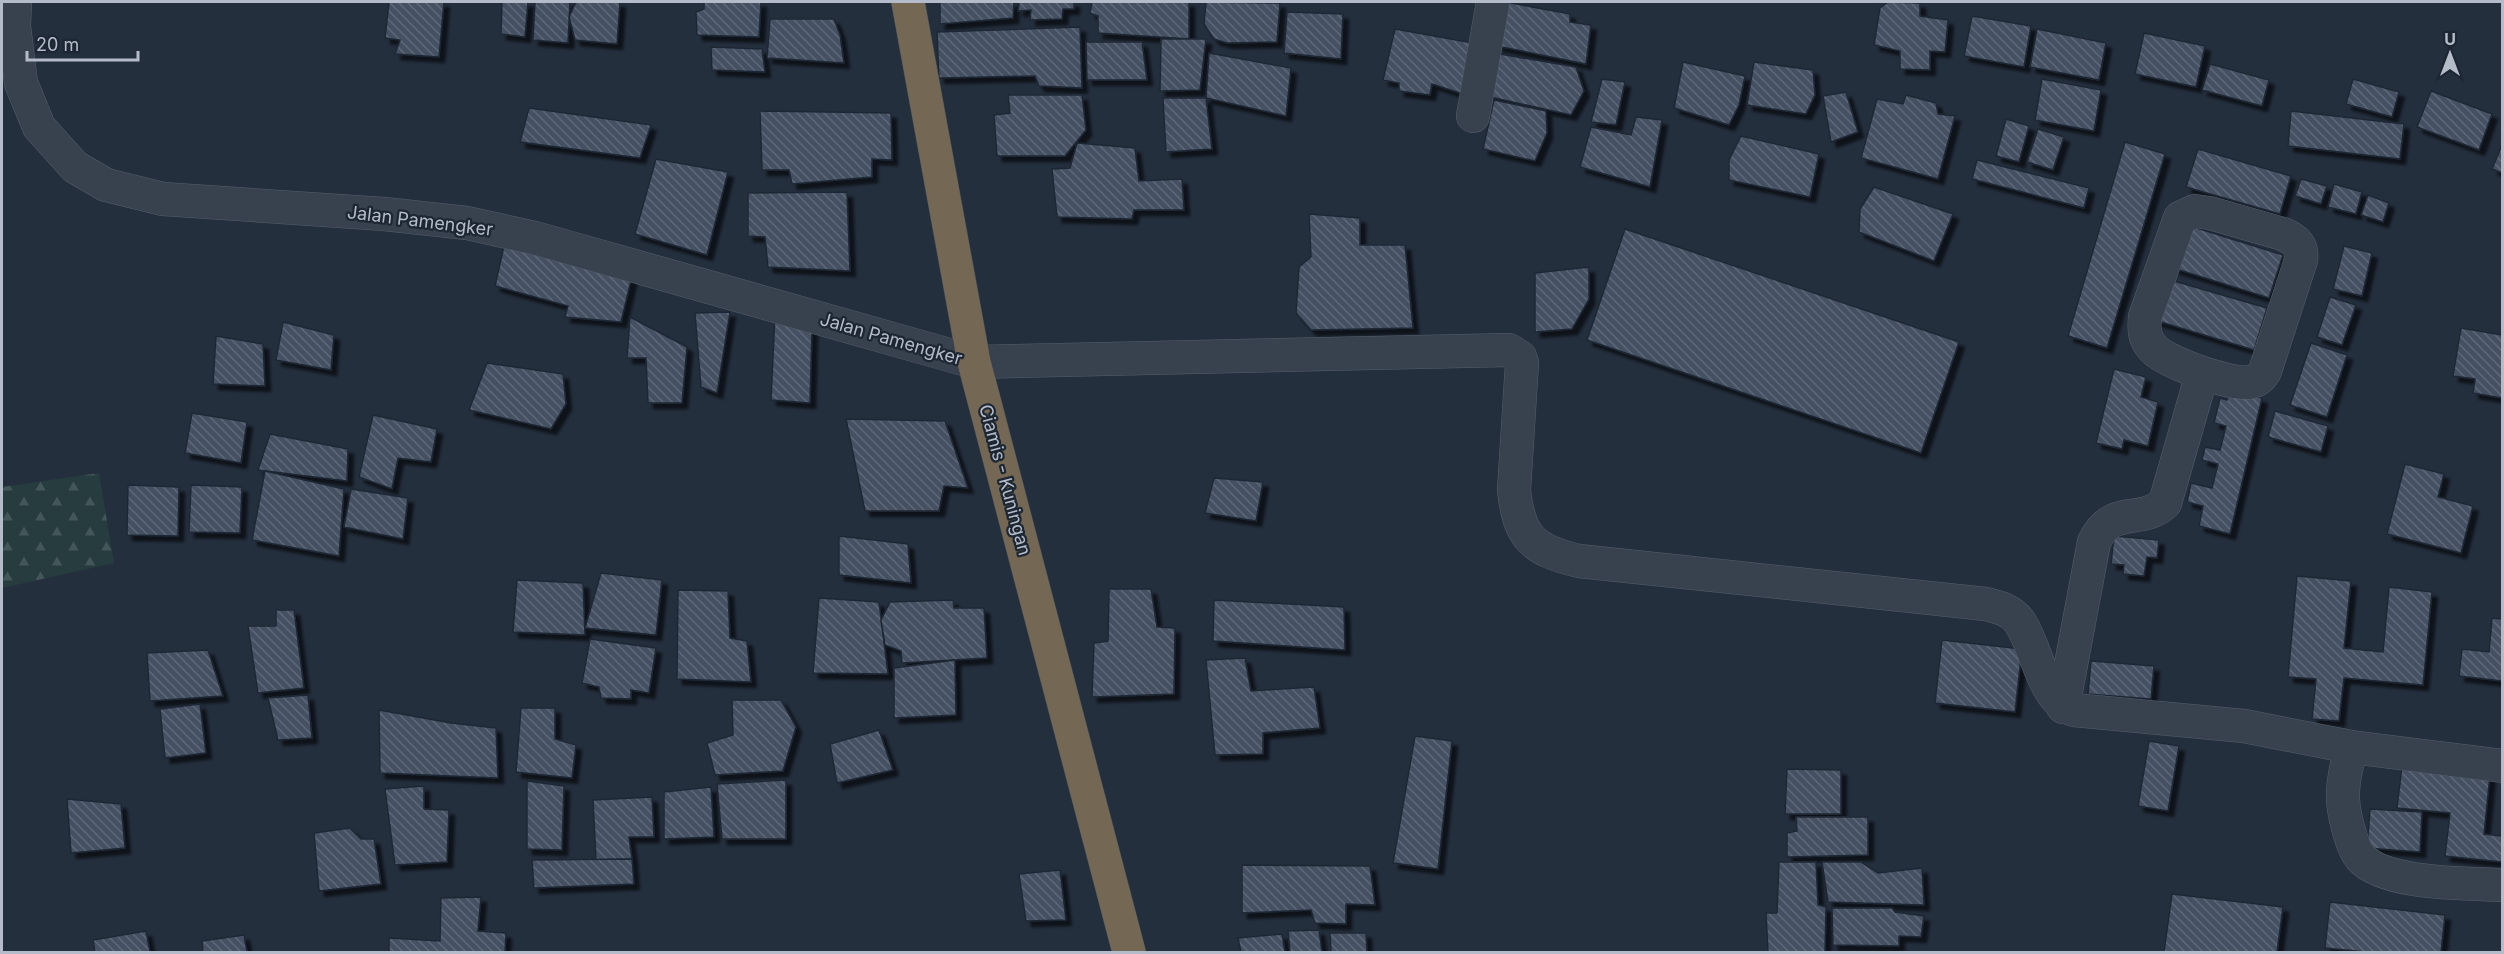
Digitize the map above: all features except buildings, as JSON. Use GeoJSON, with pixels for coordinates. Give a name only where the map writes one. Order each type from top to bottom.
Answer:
{"type":"FeatureCollection","features":[{"type":"Feature","properties":{"kind":"highway","name":"Ciamis - Kuningan"},"geometry":{"type":"LineString","coordinates":[[908,2],[974,362],[1129,952]]}},
{"type":"Feature","properties":{"kind":"street","name":"Jalan Pamengker"},"geometry":{"type":"LineString","coordinates":[[15,2],[14,26],[21,83],[39,127],[75,167],[106,185],[163,199],[384,214],[467,223],[535,238],[974,362],[1509,350],[1520,357],[1522,363],[1514,490],[1516,510],[1520,526],[1528,538],[1542,550],[1579,561],[2000,607],[2019,621],[2052,692],[2063,707]]}},
{"type":"Feature","properties":{"kind":"street"},"geometry":{"type":"LineString","coordinates":[[1473,116],[1492,2]]}},
{"type":"Feature","properties":{"kind":"street"},"geometry":{"type":"LineString","coordinates":[[2195,211],[2210,213],[2294,239],[2301,248],[2301,260],[2265,371],[2256,381],[2251,382],[2202,374],[2154,350],[2146,339],[2144,328],[2145,317],[2180,218],[2195,211]]}},
{"type":"Feature","properties":{"kind":"street"},"geometry":{"type":"LineString","coordinates":[[2202,374],[2165,503],[2157,510],[2120,517],[2109,523],[2099,531],[2094,542],[2063,707],[2074,710],[2244,726],[2351,747],[2502,766]]}},
{"type":"Feature","properties":{"kind":"street"},"geometry":{"type":"LineString","coordinates":[[2351,747],[2342,795],[2347,825],[2360,857],[2378,871],[2420,880],[2502,885]]}},
{"type":"Feature","properties":{"kind":"green space"},"geometry":{"type":"Polygon","coordinates":[[[99,473],[114,563],[2,588],[2,487],[99,473]]]}}]}
